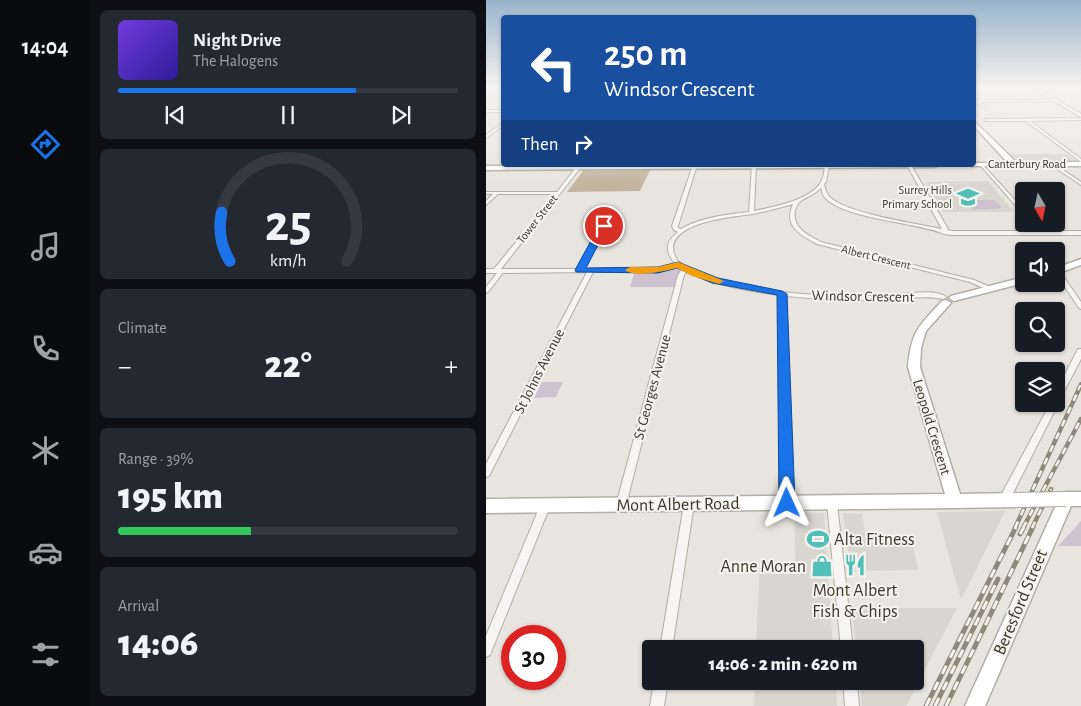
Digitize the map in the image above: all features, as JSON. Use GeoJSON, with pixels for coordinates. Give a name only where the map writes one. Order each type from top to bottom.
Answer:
{"type":"FeatureCollection","features":[{"type":"Feature","properties":{"kind":"main road"},"geometry":{"type":"LineString","coordinates":[[976,126],[1014,164]]}},
{"type":"Feature","properties":{"kind":"main road","name":"Canterbury Road"},"geometry":{"type":"LineString","coordinates":[[976,165],[1081,163]]}},
{"type":"Feature","properties":{"kind":"main road"},"geometry":{"type":"LineString","coordinates":[[486,168],[501,167]]}},
{"type":"Feature","properties":{"kind":"street"},"geometry":{"type":"LineString","coordinates":[[1028,121],[1081,163]]}},
{"type":"Feature","properties":{"kind":"street"},"geometry":{"type":"LineString","coordinates":[[486,136],[501,126]]}},
{"type":"Feature","properties":{"kind":"street"},"geometry":{"type":"LineString","coordinates":[[1052,164],[1081,184]]}},
{"type":"Feature","properties":{"kind":"street"},"geometry":{"type":"LineString","coordinates":[[982,165],[1015,204]]}},
{"type":"Feature","properties":{"kind":"street","name":"Tower Street"},"geometry":{"type":"LineString","coordinates":[[486,291],[557,193],[572,167]]}},
{"type":"Feature","properties":{"kind":"street"},"geometry":{"type":"LineString","coordinates":[[681,231],[676,229],[675,226],[695,167]]}},
{"type":"Feature","properties":{"kind":"street"},"geometry":{"type":"LineString","coordinates":[[751,212],[754,167]]}},
{"type":"Feature","properties":{"kind":"street"},"geometry":{"type":"LineString","coordinates":[[682,267],[670,256],[669,248],[674,238],[681,231],[712,218],[782,206],[797,201],[813,193],[822,185],[828,173],[827,167]]}},
{"type":"Feature","properties":{"kind":"street"},"geometry":{"type":"LineString","coordinates":[[910,167],[945,228],[944,232]]}},
{"type":"Feature","properties":{"kind":"street"},"geometry":{"type":"LineString","coordinates":[[822,185],[825,195]]}},
{"type":"Feature","properties":{"kind":"street"},"geometry":{"type":"LineString","coordinates":[[486,193],[557,193]]}},
{"type":"Feature","properties":{"kind":"street"},"geometry":{"type":"LineString","coordinates":[[486,204],[497,193]]}},
{"type":"Feature","properties":{"kind":"street"},"geometry":{"type":"LineString","coordinates":[[813,193],[825,195],[837,205],[856,212],[944,232],[959,234],[1081,233]]}},
{"type":"Feature","properties":{"kind":"street"},"geometry":{"type":"LineString","coordinates":[[782,206],[792,210],[797,201]]}},
{"type":"Feature","properties":{"kind":"street"},"geometry":{"type":"LineString","coordinates":[[580,270],[611,210]]}},
{"type":"Feature","properties":{"kind":"street","name":"Albert Crescent"},"geometry":{"type":"LineString","coordinates":[[792,210],[792,219],[796,228],[803,235],[819,243],[972,281],[988,288]]}},
{"type":"Feature","properties":{"kind":"street"},"geometry":{"type":"LineString","coordinates":[[1065,268],[1081,262]]}},
{"type":"Feature","properties":{"kind":"street"},"geometry":{"type":"LineString","coordinates":[[486,271],[658,270],[682,267]]}},
{"type":"Feature","properties":{"kind":"street","name":"Windsor Crescent"},"geometry":{"type":"LineString","coordinates":[[682,267],[716,281],[782,294],[840,298],[893,298],[936,295],[948,299],[1015,282]]}},
{"type":"Feature","properties":{"kind":"street","name":"St Georges Avenue"},"geometry":{"type":"LineString","coordinates":[[621,505],[682,267]]}},
{"type":"Feature","properties":{"kind":"street","name":"St Johns Avenue"},"geometry":{"type":"LineString","coordinates":[[486,473],[591,270]]}},
{"type":"Feature","properties":{"kind":"street"},"geometry":{"type":"LineString","coordinates":[[1065,284],[1081,307]]}},
{"type":"Feature","properties":{"kind":"street"},"geometry":{"type":"LineString","coordinates":[[782,294],[787,503]]}},
{"type":"Feature","properties":{"kind":"street","name":"Leopold Crescent"},"geometry":{"type":"LineString","coordinates":[[948,299],[921,330],[915,348],[914,367],[955,501]]}},
{"type":"Feature","properties":{"kind":"street"},"geometry":{"type":"LineString","coordinates":[[1065,382],[1081,351]]}},
{"type":"Feature","properties":{"kind":"street"},"geometry":{"type":"LineString","coordinates":[[1010,500],[1050,412]]}},
{"type":"Feature","properties":{"kind":"street","name":"Mont Albert Road"},"geometry":{"type":"LineString","coordinates":[[486,506],[1073,499]]}},
{"type":"Feature","properties":{"kind":"street","name":"Beresford Street"},"geometry":{"type":"LineString","coordinates":[[976,706],[1073,499]]}},
{"type":"Feature","properties":{"kind":"street"},"geometry":{"type":"LineString","coordinates":[[832,502],[846,640]]}},
{"type":"Feature","properties":{"kind":"street"},"geometry":{"type":"LineString","coordinates":[[667,640],[689,504]]}},
{"type":"Feature","properties":{"kind":"street"},"geometry":{"type":"LineString","coordinates":[[486,651],[544,506]]}},
{"type":"Feature","properties":{"kind":"street"},"geometry":{"type":"LineString","coordinates":[[657,706],[660,690]]}},
{"type":"Feature","properties":{"kind":"street"},"geometry":{"type":"LineString","coordinates":[[851,690],[852,706]]}},
{"type":"Feature","properties":{"kind":"shaded area"},"geometry":{"type":"Polygon","coordinates":[[[1009,154],[1067,154],[1078,162],[1019,162],[1009,154]]]}},
{"type":"Feature","properties":{"kind":"shaded area"},"geometry":{"type":"Polygon","coordinates":[[[650,170],[640,191],[567,192],[583,171],[650,170]]]}},
{"type":"Feature","properties":{"kind":"shaded area","name":"Surrey Hills Primary School"},"geometry":{"type":"Polygon","coordinates":[[[988,181],[1014,212],[943,212],[925,182],[988,181]]]}},
{"type":"Feature","properties":{"kind":"shaded area"},"geometry":{"type":"Polygon","coordinates":[[[970,200],[994,200],[1002,208],[972,210],[966,203],[970,200]]]}},
{"type":"Feature","properties":{"kind":"shaded area"},"geometry":{"type":"Polygon","coordinates":[[[678,266],[684,270],[677,287],[630,287],[635,271],[678,266]]]}},
{"type":"Feature","properties":{"kind":"shaded area"},"geometry":{"type":"Polygon","coordinates":[[[542,382],[563,382],[556,397],[534,398],[542,382]]]}},
{"type":"Feature","properties":{"kind":"shaded area"},"geometry":{"type":"Polygon","coordinates":[[[1005,511],[971,580],[961,600],[937,512],[1005,511]]]}},
{"type":"Feature","properties":{"kind":"shaded area"},"geometry":{"type":"Polygon","coordinates":[[[794,512],[824,513],[832,640],[756,640],[759,574],[796,574],[794,512]]]}},
{"type":"Feature","properties":{"kind":"shaded area"},"geometry":{"type":"Polygon","coordinates":[[[843,513],[862,514],[866,541],[912,540],[918,570],[850,571],[843,513]]]}},
{"type":"Feature","properties":{"kind":"shaded area"},"geometry":{"type":"Polygon","coordinates":[[[1081,521],[1081,546],[1058,546],[1081,521]]]}},
{"type":"Feature","properties":{"kind":"shaded area"},"geometry":{"type":"Polygon","coordinates":[[[852,608],[957,608],[924,671],[924,640],[855,640],[852,608]]]}},
{"type":"Feature","properties":{"kind":"shaded area"},"geometry":{"type":"Polygon","coordinates":[[[755,690],[836,690],[837,706],[754,706],[755,690]]]}},
{"type":"Feature","properties":{"kind":"shaded area"},"geometry":{"type":"Polygon","coordinates":[[[861,690],[914,690],[906,706],[862,706],[861,690]]]}},
{"type":"Feature","properties":{"kind":"railway"},"geometry":{"type":"LineString","coordinates":[[1078,390],[1081,384]]}},
{"type":"Feature","properties":{"kind":"railway"},"geometry":{"type":"LineString","coordinates":[[1015,528],[1079,389]]}},
{"type":"Feature","properties":{"kind":"railway"},"geometry":{"type":"LineString","coordinates":[[1023,528],[1081,419]]}},
{"type":"Feature","properties":{"kind":"railway"},"geometry":{"type":"LineString","coordinates":[[1032,528],[1051,489]]}},
{"type":"Feature","properties":{"kind":"railway"},"geometry":{"type":"LineString","coordinates":[[926,706],[1016,527]]}},
{"type":"Feature","properties":{"kind":"railway"},"geometry":{"type":"LineString","coordinates":[[1020,534],[1024,527]]}},
{"type":"Feature","properties":{"kind":"railway"},"geometry":{"type":"LineString","coordinates":[[946,706],[1033,527]]}},
{"type":"Feature","properties":{"kind":"railway"},"geometry":{"type":"LineString","coordinates":[[935,706],[998,579]]}},
{"type":"Feature","properties":{"kind":"slow traffic"},"geometry":{"type":"LineString","coordinates":[[630,270],[668,269],[678,265],[695,274],[719,281]]}},
{"type":"Feature","properties":{"kind":"place","name":"Surrey Hills Primary School"},"geometry":{"type":"Point","coordinates":[968,197]}},
{"type":"Feature","properties":{"kind":"place","name":"Alta Fitness"},"geometry":{"type":"Point","coordinates":[818,539]}},
{"type":"Feature","properties":{"kind":"place","name":"Mont Albert Fish & Chips"},"geometry":{"type":"Point","coordinates":[855,565]}},
{"type":"Feature","properties":{"kind":"place","name":"Anne Moran"},"geometry":{"type":"Point","coordinates":[822,566]}},
{"type":"Feature","properties":{"kind":"route"},"geometry":{"type":"LineString","coordinates":[[604,226],[580,270],[658,270],[678,265],[695,274],[716,281],[782,294],[787,503]]}}]}
